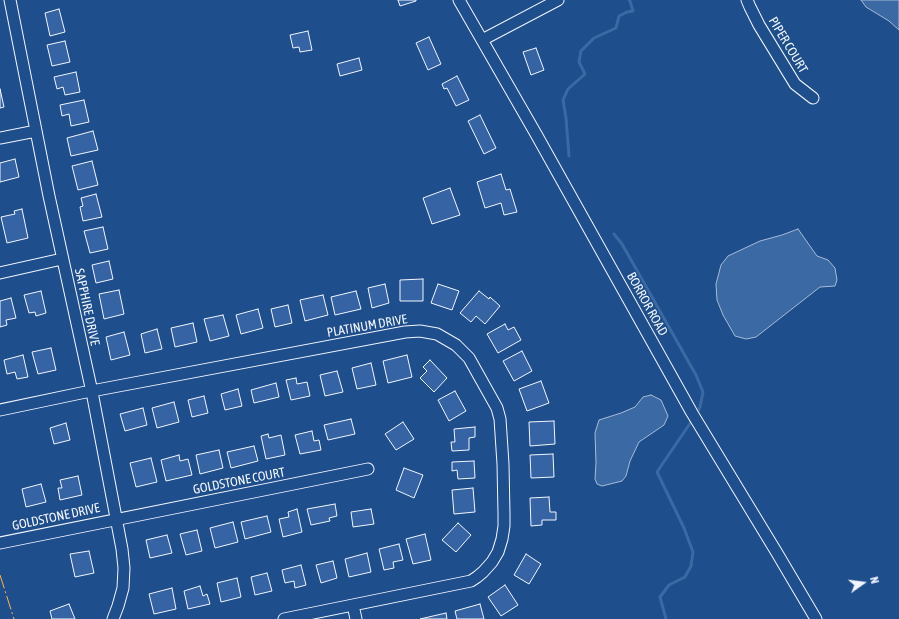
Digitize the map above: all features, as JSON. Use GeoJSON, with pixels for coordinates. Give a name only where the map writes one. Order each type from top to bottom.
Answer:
{"type":"FeatureCollection","features":[{"type":"Feature","properties":{"kind":"street","name":"SAPPHIRE DRIVE"},"geometry":{"type":"LineString","coordinates":[[10,0],[62,259],[92,392],[122,549],[124,568],[123,588],[113,619]]}},
{"type":"Feature","properties":{"kind":"street","name":"BORROR ROAD"},"geometry":{"type":"LineString","coordinates":[[460,0],[694,417],[816,619]]}},
{"type":"Feature","properties":{"kind":"street","name":"PIPER COURT"},"geometry":{"type":"LineString","coordinates":[[747,0],[759,25],[795,84],[813,98]]}},
{"type":"Feature","properties":{"kind":"street"},"geometry":{"type":"LineString","coordinates":[[482,40],[551,2]]}},
{"type":"Feature","properties":{"kind":"street"},"geometry":{"type":"LineString","coordinates":[[0,138],[36,131]]}},
{"type":"Feature","properties":{"kind":"street"},"geometry":{"type":"LineString","coordinates":[[0,273],[62,259]]}},
{"type":"Feature","properties":{"kind":"street","name":"PLATINUM DRIVE"},"geometry":{"type":"LineString","coordinates":[[0,410],[405,332],[420,331],[437,334],[456,345],[469,358],[497,408],[500,419],[503,456],[504,526],[498,552],[492,562],[483,572],[471,581],[284,619]]}},
{"type":"Feature","properties":{"kind":"street","name":"GOLDSTONE COURT"},"geometry":{"type":"LineString","coordinates":[[117,519],[368,469]]}},
{"type":"Feature","properties":{"kind":"street","name":"GOLDSTONE DRIVE"},"geometry":{"type":"LineString","coordinates":[[0,543],[117,519]]}},
{"type":"Feature","properties":{"kind":"street"},"geometry":{"type":"LineString","coordinates":[[353,605],[356,619]]}},
{"type":"Feature","properties":{"kind":"water"},"geometry":{"type":"Polygon","coordinates":[[[861,0],[899,0],[899,30],[889,21],[866,7],[861,0]]]}},
{"type":"Feature","properties":{"kind":"water"},"geometry":{"type":"Polygon","coordinates":[[[798,229],[817,256],[828,260],[835,268],[837,280],[835,286],[820,287],[756,337],[746,339],[735,336],[723,315],[717,300],[716,284],[721,265],[728,256],[760,241],[798,229]]]}},
{"type":"Feature","properties":{"kind":"water"},"geometry":{"type":"Polygon","coordinates":[[[651,395],[661,400],[668,416],[664,425],[639,442],[630,461],[626,476],[622,481],[602,486],[597,484],[595,479],[595,433],[599,420],[635,407],[643,397],[651,395]]]}},
{"type":"Feature","properties":{"kind":"building"},"geometry":{"type":"Polygon","coordinates":[[[398,0],[416,0],[416,1],[400,6],[398,0]]]}},
{"type":"Feature","properties":{"kind":"building"},"geometry":{"type":"Polygon","coordinates":[[[59,9],[65,32],[50,36],[45,13],[59,9]]]}},
{"type":"Feature","properties":{"kind":"building"},"geometry":{"type":"Polygon","coordinates":[[[308,31],[312,50],[300,52],[299,47],[293,48],[290,35],[308,31]]]}},
{"type":"Feature","properties":{"kind":"building"},"geometry":{"type":"Polygon","coordinates":[[[429,37],[441,64],[428,70],[416,43],[429,37]]]}},
{"type":"Feature","properties":{"kind":"building"},"geometry":{"type":"Polygon","coordinates":[[[65,41],[70,62],[52,66],[47,45],[65,41]]]}},
{"type":"Feature","properties":{"kind":"building"},"geometry":{"type":"Polygon","coordinates":[[[536,48],[544,70],[531,75],[523,52],[536,48]]]}},
{"type":"Feature","properties":{"kind":"building"},"geometry":{"type":"Polygon","coordinates":[[[359,58],[362,70],[340,76],[337,64],[359,58]]]}},
{"type":"Feature","properties":{"kind":"building"},"geometry":{"type":"Polygon","coordinates":[[[76,72],[80,92],[65,95],[63,87],[57,89],[54,77],[76,72]]]}},
{"type":"Feature","properties":{"kind":"building"},"geometry":{"type":"Polygon","coordinates":[[[457,76],[469,100],[456,106],[447,88],[444,89],[442,84],[457,76]]]}},
{"type":"Feature","properties":{"kind":"building"},"geometry":{"type":"Polygon","coordinates":[[[0,89],[4,107],[0,108],[0,89]]]}},
{"type":"Feature","properties":{"kind":"building"},"geometry":{"type":"Polygon","coordinates":[[[84,100],[89,122],[71,126],[69,114],[62,116],[60,105],[84,100]]]}},
{"type":"Feature","properties":{"kind":"building"},"geometry":{"type":"Polygon","coordinates":[[[480,115],[496,148],[484,154],[468,121],[480,115]]]}},
{"type":"Feature","properties":{"kind":"building"},"geometry":{"type":"Polygon","coordinates":[[[93,131],[98,150],[71,156],[67,138],[93,131]]]}},
{"type":"Feature","properties":{"kind":"building"},"geometry":{"type":"Polygon","coordinates":[[[15,159],[19,177],[0,182],[0,163],[15,159]]]}},
{"type":"Feature","properties":{"kind":"building"},"geometry":{"type":"Polygon","coordinates":[[[92,161],[98,185],[78,190],[72,166],[92,161]]]}},
{"type":"Feature","properties":{"kind":"building"},"geometry":{"type":"Polygon","coordinates":[[[501,174],[506,190],[510,189],[517,212],[504,215],[501,203],[485,208],[477,182],[501,174]]]}},
{"type":"Feature","properties":{"kind":"building"},"geometry":{"type":"Polygon","coordinates":[[[450,188],[460,215],[432,224],[423,198],[450,188]]]}},
{"type":"Feature","properties":{"kind":"building"},"geometry":{"type":"Polygon","coordinates":[[[96,194],[102,217],[83,221],[80,207],[83,206],[81,198],[96,194]]]}},
{"type":"Feature","properties":{"kind":"building"},"geometry":{"type":"Polygon","coordinates":[[[22,209],[28,238],[7,243],[1,217],[15,214],[14,211],[22,209]]]}},
{"type":"Feature","properties":{"kind":"building"},"geometry":{"type":"Polygon","coordinates":[[[103,227],[108,249],[90,253],[84,231],[103,227]]]}},
{"type":"Feature","properties":{"kind":"building"},"geometry":{"type":"Polygon","coordinates":[[[109,261],[113,279],[96,283],[92,265],[109,261]]]}},
{"type":"Feature","properties":{"kind":"building"},"geometry":{"type":"Polygon","coordinates":[[[423,279],[423,301],[400,301],[400,280],[423,279]]]}},
{"type":"Feature","properties":{"kind":"building"},"geometry":{"type":"Polygon","coordinates":[[[385,284],[389,303],[372,308],[368,288],[385,284]]]}},
{"type":"Feature","properties":{"kind":"building"},"geometry":{"type":"Polygon","coordinates":[[[438,284],[459,291],[452,310],[431,303],[438,284]]]}},
{"type":"Feature","properties":{"kind":"building"},"geometry":{"type":"Polygon","coordinates":[[[119,290],[124,314],[104,319],[99,294],[119,290]]]}},
{"type":"Feature","properties":{"kind":"building"},"geometry":{"type":"Polygon","coordinates":[[[41,291],[46,313],[36,316],[35,312],[29,313],[24,295],[41,291]]]}},
{"type":"Feature","properties":{"kind":"building"},"geometry":{"type":"Polygon","coordinates":[[[356,291],[361,309],[335,315],[331,297],[356,291]]]}},
{"type":"Feature","properties":{"kind":"building"},"geometry":{"type":"Polygon","coordinates":[[[479,291],[489,299],[490,297],[500,306],[485,324],[476,316],[471,322],[460,313],[479,291]]]}},
{"type":"Feature","properties":{"kind":"building"},"geometry":{"type":"Polygon","coordinates":[[[323,295],[328,315],[305,321],[300,300],[323,295]]]}},
{"type":"Feature","properties":{"kind":"building"},"geometry":{"type":"Polygon","coordinates":[[[11,298],[16,318],[6,320],[7,325],[0,327],[0,301],[11,298]]]}},
{"type":"Feature","properties":{"kind":"building"},"geometry":{"type":"Polygon","coordinates":[[[288,305],[292,323],[275,327],[271,309],[288,305]]]}},
{"type":"Feature","properties":{"kind":"building"},"geometry":{"type":"Polygon","coordinates":[[[258,309],[263,328],[241,334],[236,315],[258,309]]]}},
{"type":"Feature","properties":{"kind":"building"},"geometry":{"type":"Polygon","coordinates":[[[223,315],[229,336],[210,341],[204,319],[223,315]]]}},
{"type":"Feature","properties":{"kind":"building"},"geometry":{"type":"Polygon","coordinates":[[[193,323],[197,342],[175,347],[171,328],[193,323]]]}},
{"type":"Feature","properties":{"kind":"building"},"geometry":{"type":"Polygon","coordinates":[[[505,324],[508,330],[514,327],[521,340],[498,353],[487,334],[505,324]]]}},
{"type":"Feature","properties":{"kind":"building"},"geometry":{"type":"Polygon","coordinates":[[[157,329],[162,349],[145,353],[141,334],[157,329]]]}},
{"type":"Feature","properties":{"kind":"building"},"geometry":{"type":"Polygon","coordinates":[[[124,332],[130,355],[111,360],[106,337],[124,332]]]}},
{"type":"Feature","properties":{"kind":"building"},"geometry":{"type":"Polygon","coordinates":[[[51,348],[56,370],[38,374],[32,352],[51,348]]]}},
{"type":"Feature","properties":{"kind":"building"},"geometry":{"type":"Polygon","coordinates":[[[522,351],[532,371],[514,381],[503,361],[522,351]]]}},
{"type":"Feature","properties":{"kind":"building"},"geometry":{"type":"Polygon","coordinates":[[[23,355],[28,377],[17,379],[15,372],[7,374],[4,360],[23,355]]]}},
{"type":"Feature","properties":{"kind":"building"},"geometry":{"type":"Polygon","coordinates":[[[407,355],[412,377],[388,383],[383,361],[407,355]]]}},
{"type":"Feature","properties":{"kind":"building"},"geometry":{"type":"Polygon","coordinates":[[[430,360],[447,378],[434,392],[420,378],[427,371],[423,367],[430,360]]]}},
{"type":"Feature","properties":{"kind":"building"},"geometry":{"type":"Polygon","coordinates":[[[371,363],[376,385],[357,389],[352,368],[371,363]]]}},
{"type":"Feature","properties":{"kind":"building"},"geometry":{"type":"Polygon","coordinates":[[[337,371],[343,392],[325,396],[320,375],[337,371]]]}},
{"type":"Feature","properties":{"kind":"building"},"geometry":{"type":"Polygon","coordinates":[[[296,378],[297,384],[307,382],[310,396],[291,400],[286,380],[296,378]]]}},
{"type":"Feature","properties":{"kind":"building"},"geometry":{"type":"Polygon","coordinates":[[[541,381],[549,403],[527,411],[519,389],[541,381]]]}},
{"type":"Feature","properties":{"kind":"building"},"geometry":{"type":"Polygon","coordinates":[[[276,383],[279,397],[254,403],[251,390],[276,383]]]}},
{"type":"Feature","properties":{"kind":"building"},"geometry":{"type":"Polygon","coordinates":[[[238,389],[242,406],[225,410],[221,394],[238,389]]]}},
{"type":"Feature","properties":{"kind":"building"},"geometry":{"type":"Polygon","coordinates":[[[455,391],[466,411],[449,421],[438,400],[455,391]]]}},
{"type":"Feature","properties":{"kind":"building"},"geometry":{"type":"Polygon","coordinates":[[[204,396],[208,413],[192,417],[188,400],[204,396]]]}},
{"type":"Feature","properties":{"kind":"building"},"geometry":{"type":"Polygon","coordinates":[[[174,402],[179,422],[157,428],[152,408],[174,402]]]}},
{"type":"Feature","properties":{"kind":"building"},"geometry":{"type":"Polygon","coordinates":[[[143,408],[147,425],[125,431],[120,414],[143,408]]]}},
{"type":"Feature","properties":{"kind":"building"},"geometry":{"type":"Polygon","coordinates":[[[351,419],[355,434],[328,440],[324,425],[351,419]]]}},
{"type":"Feature","properties":{"kind":"building"},"geometry":{"type":"Polygon","coordinates":[[[554,421],[555,444],[530,446],[529,422],[554,421]]]}},
{"type":"Feature","properties":{"kind":"building"},"geometry":{"type":"Polygon","coordinates":[[[403,422],[414,439],[396,450],[385,434],[403,422]]]}},
{"type":"Feature","properties":{"kind":"building"},"geometry":{"type":"Polygon","coordinates":[[[66,423],[70,440],[54,444],[50,428],[66,423]]]}},
{"type":"Feature","properties":{"kind":"building"},"geometry":{"type":"Polygon","coordinates":[[[475,427],[475,437],[469,438],[469,450],[452,451],[451,442],[455,442],[454,429],[475,427]]]}},
{"type":"Feature","properties":{"kind":"building"},"geometry":{"type":"Polygon","coordinates":[[[312,431],[314,441],[319,440],[321,450],[300,454],[295,435],[312,431]]]}},
{"type":"Feature","properties":{"kind":"building"},"geometry":{"type":"Polygon","coordinates":[[[268,434],[269,438],[281,435],[285,455],[266,459],[261,436],[268,434]]]}},
{"type":"Feature","properties":{"kind":"building"},"geometry":{"type":"Polygon","coordinates":[[[254,446],[258,461],[231,468],[227,452],[254,446]]]}},
{"type":"Feature","properties":{"kind":"building"},"geometry":{"type":"Polygon","coordinates":[[[219,450],[223,468],[200,474],[196,455],[219,450]]]}},
{"type":"Feature","properties":{"kind":"building"},"geometry":{"type":"Polygon","coordinates":[[[553,454],[554,477],[531,478],[530,455],[553,454]]]}},
{"type":"Feature","properties":{"kind":"building"},"geometry":{"type":"Polygon","coordinates":[[[179,455],[180,461],[188,459],[192,475],[166,481],[161,460],[179,455]]]}},
{"type":"Feature","properties":{"kind":"building"},"geometry":{"type":"Polygon","coordinates":[[[151,458],[157,482],[136,487],[130,463],[151,458]]]}},
{"type":"Feature","properties":{"kind":"building"},"geometry":{"type":"Polygon","coordinates":[[[474,461],[475,478],[458,479],[457,470],[452,471],[452,462],[474,461]]]}},
{"type":"Feature","properties":{"kind":"building"},"geometry":{"type":"Polygon","coordinates":[[[404,468],[423,475],[414,498],[396,490],[404,468]]]}},
{"type":"Feature","properties":{"kind":"building"},"geometry":{"type":"Polygon","coordinates":[[[78,476],[82,495],[60,500],[58,488],[62,488],[60,480],[78,476]]]}},
{"type":"Feature","properties":{"kind":"building"},"geometry":{"type":"Polygon","coordinates":[[[41,484],[46,502],[26,507],[22,489],[41,484]]]}},
{"type":"Feature","properties":{"kind":"building"},"geometry":{"type":"Polygon","coordinates":[[[473,488],[475,512],[454,514],[452,490],[473,488]]]}},
{"type":"Feature","properties":{"kind":"building"},"geometry":{"type":"Polygon","coordinates":[[[549,497],[550,512],[556,512],[556,520],[542,520],[542,525],[531,526],[530,498],[549,497]]]}},
{"type":"Feature","properties":{"kind":"building"},"geometry":{"type":"Polygon","coordinates":[[[335,504],[337,516],[329,518],[330,521],[311,525],[307,509],[335,504]]]}},
{"type":"Feature","properties":{"kind":"building"},"geometry":{"type":"Polygon","coordinates":[[[297,509],[302,532],[283,537],[279,519],[289,517],[288,512],[297,509]]]}},
{"type":"Feature","properties":{"kind":"building"},"geometry":{"type":"Polygon","coordinates":[[[371,509],[374,524],[353,527],[351,512],[371,509]]]}},
{"type":"Feature","properties":{"kind":"building"},"geometry":{"type":"Polygon","coordinates":[[[267,516],[271,532],[245,539],[241,522],[267,516]]]}},
{"type":"Feature","properties":{"kind":"building"},"geometry":{"type":"Polygon","coordinates":[[[233,522],[238,542],[215,548],[210,528],[233,522]]]}},
{"type":"Feature","properties":{"kind":"building"},"geometry":{"type":"Polygon","coordinates":[[[458,523],[471,535],[456,552],[442,540],[458,523]]]}},
{"type":"Feature","properties":{"kind":"building"},"geometry":{"type":"Polygon","coordinates":[[[197,530],[202,551],[186,555],[180,534],[197,530]]]}},
{"type":"Feature","properties":{"kind":"building"},"geometry":{"type":"Polygon","coordinates":[[[425,534],[431,560],[413,564],[406,539],[425,534]]]}},
{"type":"Feature","properties":{"kind":"building"},"geometry":{"type":"Polygon","coordinates":[[[167,535],[172,553],[150,558],[146,540],[167,535]]]}},
{"type":"Feature","properties":{"kind":"building"},"geometry":{"type":"Polygon","coordinates":[[[399,544],[403,560],[393,562],[394,568],[384,570],[379,549],[399,544]]]}},
{"type":"Feature","properties":{"kind":"building"},"geometry":{"type":"Polygon","coordinates":[[[89,551],[94,573],[75,577],[70,554],[89,551]]]}},
{"type":"Feature","properties":{"kind":"building"},"geometry":{"type":"Polygon","coordinates":[[[367,553],[371,572],[349,577],[345,559],[367,553]]]}},
{"type":"Feature","properties":{"kind":"building"},"geometry":{"type":"Polygon","coordinates":[[[526,554],[541,564],[529,584],[514,575],[526,554]]]}},
{"type":"Feature","properties":{"kind":"building"},"geometry":{"type":"Polygon","coordinates":[[[333,561],[337,578],[321,583],[316,565],[333,561]]]}},
{"type":"Feature","properties":{"kind":"building"},"geometry":{"type":"Polygon","coordinates":[[[301,565],[306,585],[295,588],[294,581],[285,583],[282,570],[301,565]]]}},
{"type":"Feature","properties":{"kind":"building"},"geometry":{"type":"Polygon","coordinates":[[[267,573],[272,591],[255,595],[251,577],[267,573]]]}},
{"type":"Feature","properties":{"kind":"building"},"geometry":{"type":"Polygon","coordinates":[[[237,578],[241,597],[221,602],[217,583],[237,578]]]}},
{"type":"Feature","properties":{"kind":"building"},"geometry":{"type":"Polygon","coordinates":[[[505,585],[518,605],[501,616],[488,597],[505,585]]]}},
{"type":"Feature","properties":{"kind":"building"},"geometry":{"type":"Polygon","coordinates":[[[200,586],[203,596],[207,594],[210,604],[188,609],[184,591],[200,586]]]}},
{"type":"Feature","properties":{"kind":"building"},"geometry":{"type":"Polygon","coordinates":[[[172,588],[176,609],[154,614],[149,594],[172,588]]]}},
{"type":"Feature","properties":{"kind":"building"},"geometry":{"type":"Polygon","coordinates":[[[69,604],[75,619],[52,619],[50,611],[69,604]]]}},
{"type":"Feature","properties":{"kind":"building"},"geometry":{"type":"Polygon","coordinates":[[[480,604],[484,619],[457,619],[455,611],[480,604]]]}},
{"type":"Feature","properties":{"kind":"building"},"geometry":{"type":"Polygon","coordinates":[[[446,613],[447,619],[420,619],[446,613]]]}},
{"type":"Feature","properties":{"kind":"waterway"},"geometry":{"type":"LineString","coordinates":[[569,156],[563,100],[568,89],[585,74],[579,62],[581,51],[594,38],[616,28],[619,16],[633,11],[629,0]]}},
{"type":"Feature","properties":{"kind":"waterway"},"geometry":{"type":"LineString","coordinates":[[614,234],[622,244],[696,375],[703,392],[700,407],[696,415]]}},
{"type":"Feature","properties":{"kind":"waterway"},"geometry":{"type":"LineString","coordinates":[[666,619],[660,597],[669,585],[685,577],[691,566],[693,552],[684,528],[657,472],[693,419]]}},
{"type":"Feature","properties":{"kind":"power"},"geometry":{"type":"LineString","coordinates":[[0,575],[14,619]]}}]}
